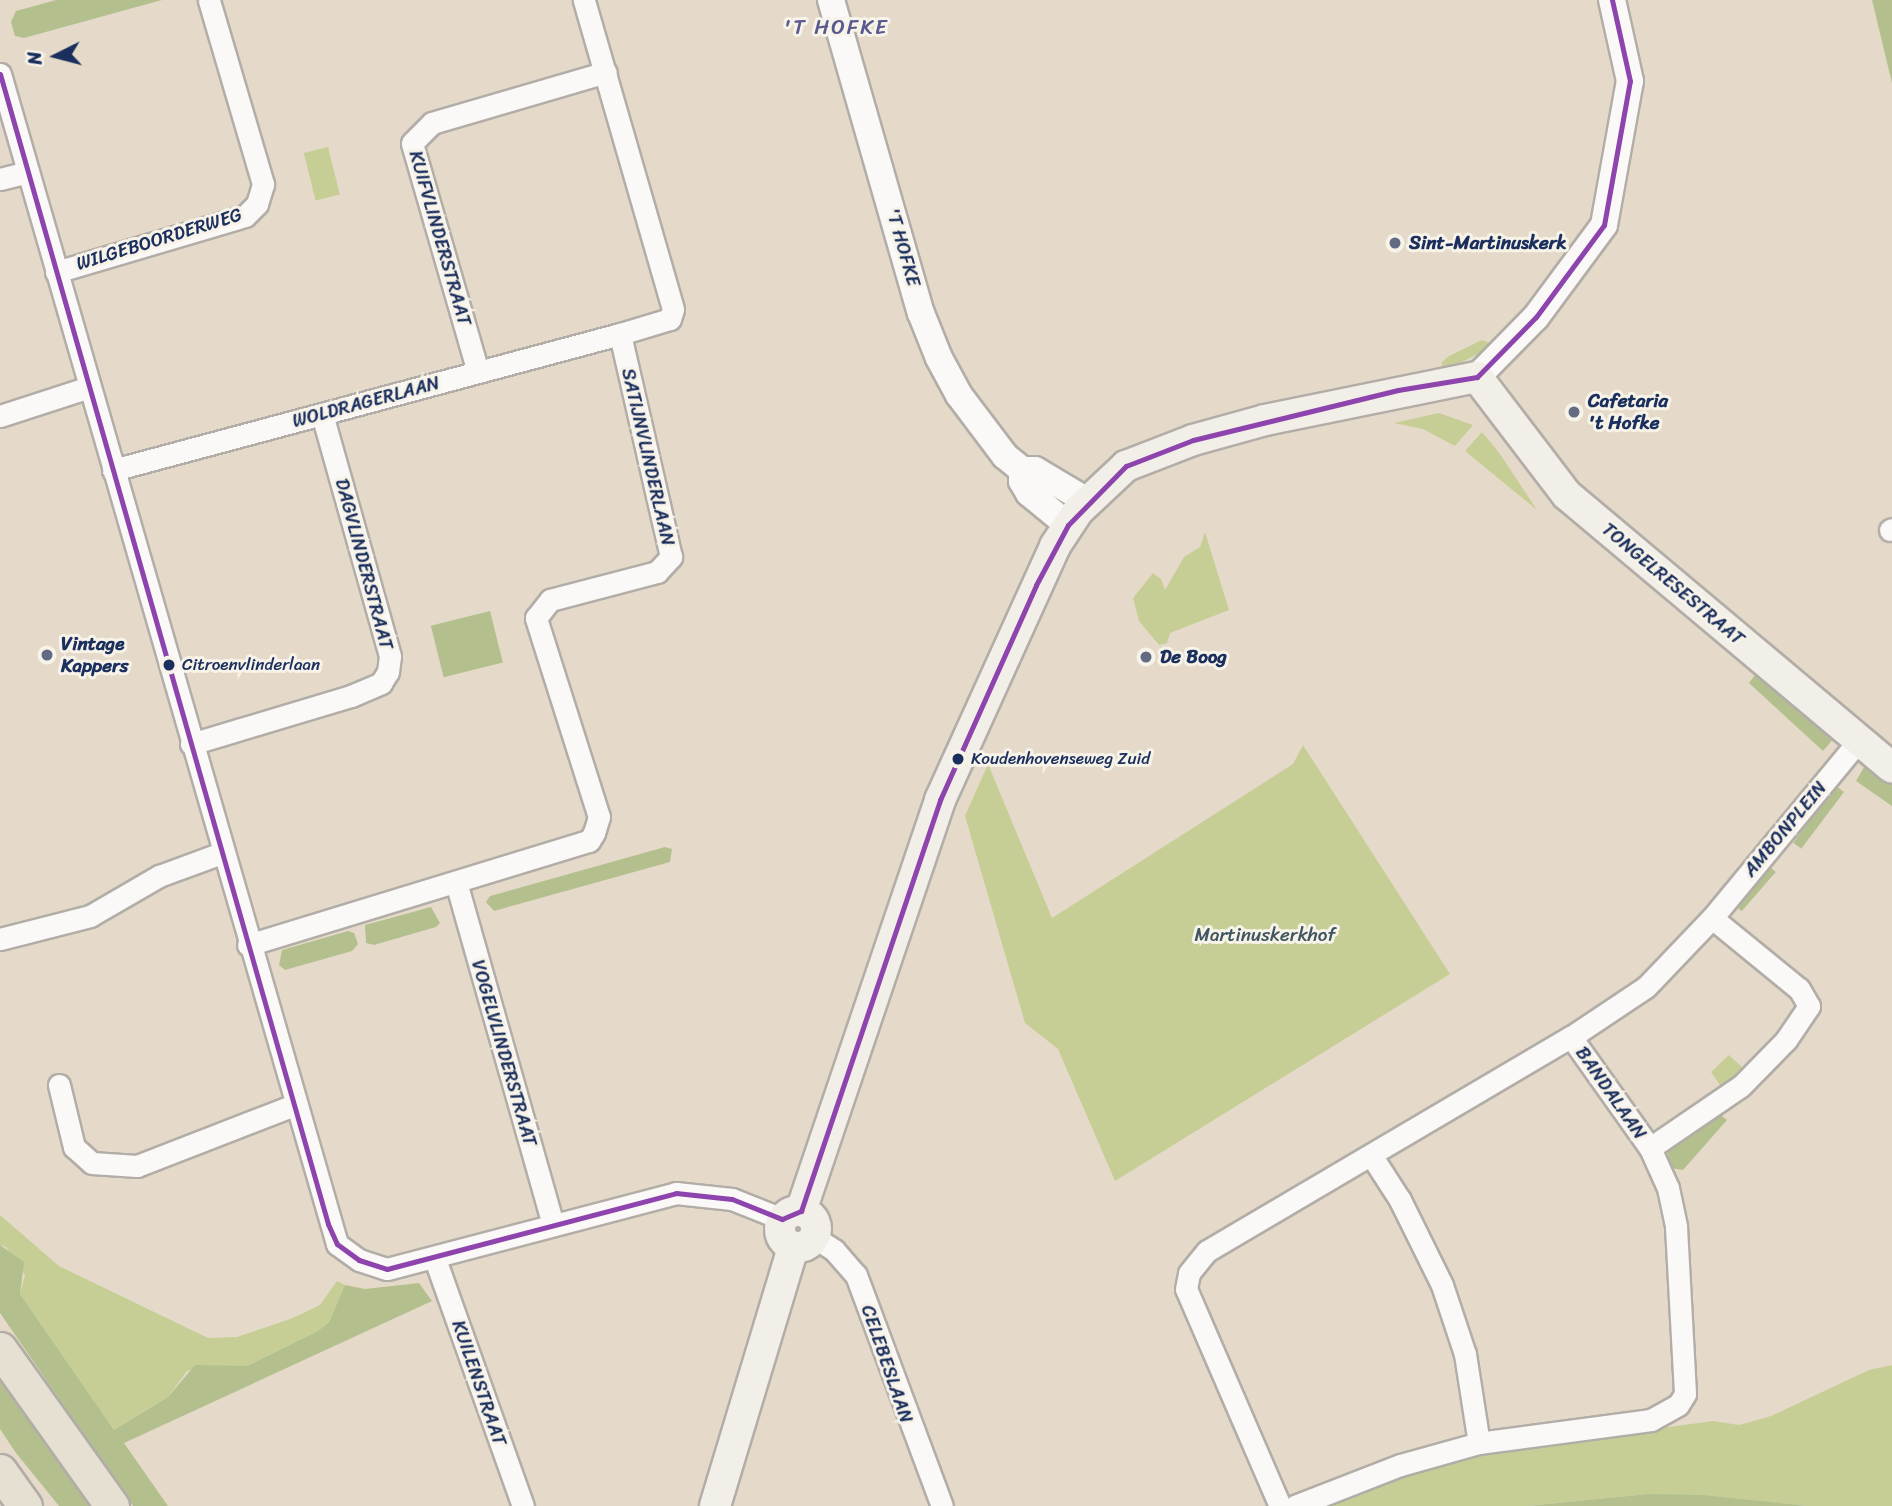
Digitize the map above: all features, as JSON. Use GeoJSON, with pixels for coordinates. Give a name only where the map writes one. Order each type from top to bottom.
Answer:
{"type":"FeatureCollection","features":[{"type":"Feature","properties":{"kind":"main road"},"geometry":{"type":"LineString","coordinates":[[715,1506],[798,1228],[940,800],[1036,585],[1068,525],[1087,501],[1126,466],[1193,440],[1398,390],[1477,377]]}},
{"type":"Feature","properties":{"kind":"main road","name":"TONGELRESESTRAAT"},"geometry":{"type":"LineString","coordinates":[[1477,377],[1567,495],[1892,768]]}},
{"type":"Feature","properties":{"kind":"main road"},"geometry":{"type":"LineString","coordinates":[[0,1349],[112,1506]]}},
{"type":"Feature","properties":{"kind":"main road"},"geometry":{"type":"LineString","coordinates":[[0,1471],[25,1506]]}},
{"type":"Feature","properties":{"kind":"street","name":"WILGEBOORDERWEG"},"geometry":{"type":"LineString","coordinates":[[57,272],[244,216],[257,204],[263,184],[209,0]]}},
{"type":"Feature","properties":{"kind":"street"},"geometry":{"type":"LineString","coordinates":[[584,0],[673,309],[670,319],[620,334]]}},
{"type":"Feature","properties":{"kind":"street","name":"'T HOFKE"},"geometry":{"type":"LineString","coordinates":[[831,0],[921,313],[939,358],[959,395],[1021,470],[1022,481],[1029,493],[1068,525]]}},
{"type":"Feature","properties":{"kind":"street"},"geometry":{"type":"LineString","coordinates":[[1477,377],[1536,317],[1604,225],[1630,81],[1612,0]]}},
{"type":"Feature","properties":{"kind":"street","name":"KUIFVLINDERSTRAAT"},"geometry":{"type":"LineString","coordinates":[[478,372],[412,143],[432,123],[606,72]]}},
{"type":"Feature","properties":{"kind":"street","name":"CELEBESLAAN"},"geometry":{"type":"LineString","coordinates":[[0,74],[248,944],[337,1244],[359,1259],[387,1269],[435,1259],[553,1224],[676,1193],[732,1199],[798,1228],[834,1250],[856,1275],[942,1506]]}},
{"type":"Feature","properties":{"kind":"street"},"geometry":{"type":"LineString","coordinates":[[0,179],[28,172]]}},
{"type":"Feature","properties":{"kind":"street","name":"WOLDRAGERLAAN"},"geometry":{"type":"LineString","coordinates":[[113,470],[620,334]]}},
{"type":"Feature","properties":{"kind":"street","name":"SATIJNVLINDERLAAN"},"geometry":{"type":"LineString","coordinates":[[248,944],[589,841],[599,817],[536,618],[550,600],[657,572],[671,557],[620,334]]}},
{"type":"Feature","properties":{"kind":"street"},"geometry":{"type":"LineString","coordinates":[[0,416],[89,387]]}},
{"type":"Feature","properties":{"kind":"street","name":"DAGVLINDERSTRAAT"},"geometry":{"type":"LineString","coordinates":[[191,744],[351,696],[381,683],[388,672],[387,645],[322,414]]}},
{"type":"Feature","properties":{"kind":"street"},"geometry":{"type":"LineString","coordinates":[[1021,470],[1035,470],[1087,501]]}},
{"type":"Feature","properties":{"kind":"street","name":"AMBONPLEIN"},"geometry":{"type":"LineString","coordinates":[[1571,1037],[1646,987],[1712,918],[1859,740]]}},
{"type":"Feature","properties":{"kind":"street"},"geometry":{"type":"LineString","coordinates":[[0,939],[90,916],[159,876],[222,853]]}},
{"type":"Feature","properties":{"kind":"street","name":"VOGELVLINDERSTRAAT"},"geometry":{"type":"LineString","coordinates":[[456,882],[553,1224]]}},
{"type":"Feature","properties":{"kind":"street"},"geometry":{"type":"LineString","coordinates":[[1650,1148],[1741,1086],[1786,1041],[1809,1006],[1799,989],[1712,918]]}},
{"type":"Feature","properties":{"kind":"street","name":"BANDALAAN"},"geometry":{"type":"LineString","coordinates":[[1280,1506],[1186,1289],[1189,1273],[1207,1251],[1571,1037],[1650,1148],[1668,1188],[1676,1227],[1685,1394],[1678,1405],[1651,1420],[1479,1443],[1400,1465],[1295,1506]]}},
{"type":"Feature","properties":{"kind":"street"},"geometry":{"type":"LineString","coordinates":[[59,1085],[74,1147],[92,1163],[136,1166],[295,1105]]}},
{"type":"Feature","properties":{"kind":"street"},"geometry":{"type":"LineString","coordinates":[[1371,1155],[1400,1200],[1442,1285],[1465,1354],[1479,1443]]}},
{"type":"Feature","properties":{"kind":"street","name":"KUILENSTRAAT"},"geometry":{"type":"LineString","coordinates":[[435,1259],[523,1506]]}},
{"type":"Feature","properties":{"kind":"green space"},"geometry":{"type":"Polygon","coordinates":[[[56,0],[162,0],[24,38],[15,36],[11,22],[16,11],[56,0]]]}},
{"type":"Feature","properties":{"kind":"green space"},"geometry":{"type":"Polygon","coordinates":[[[1872,0],[1892,0],[1892,83],[1872,0]]]}},
{"type":"Feature","properties":{"kind":"green space"},"geometry":{"type":"Polygon","coordinates":[[[328,147],[340,195],[316,201],[304,153],[328,147]]]}},
{"type":"Feature","properties":{"kind":"green space"},"geometry":{"type":"Polygon","coordinates":[[[1482,340],[1492,344],[1490,348],[1442,372],[1442,362],[1449,356],[1482,340]]]}},
{"type":"Feature","properties":{"kind":"green space"},"geometry":{"type":"Polygon","coordinates":[[[1439,413],[1473,425],[1455,446],[1423,429],[1394,423],[1439,413]]]}},
{"type":"Feature","properties":{"kind":"green space"},"geometry":{"type":"Polygon","coordinates":[[[1482,432],[1500,454],[1537,510],[1465,451],[1482,432]]]}},
{"type":"Feature","properties":{"kind":"green space"},"geometry":{"type":"Polygon","coordinates":[[[1205,532],[1229,610],[1170,633],[1167,643],[1159,645],[1139,621],[1133,598],[1153,573],[1161,579],[1165,590],[1184,557],[1200,547],[1205,532]]]}},
{"type":"Feature","properties":{"kind":"green space"},"geometry":{"type":"Polygon","coordinates":[[[490,611],[503,662],[444,677],[431,626],[490,611]]]}},
{"type":"Feature","properties":{"kind":"green space"},"geometry":{"type":"Polygon","coordinates":[[[1755,675],[1835,737],[1823,751],[1749,683],[1755,675]]]}},
{"type":"Feature","properties":{"kind":"green space","name":"Martinuskerkhof"},"geometry":{"type":"Polygon","coordinates":[[[1303,745],[1450,974],[1115,1181],[1058,1049],[1025,1023],[965,816],[988,764],[1052,918],[1293,764],[1303,745]]]}},
{"type":"Feature","properties":{"kind":"green space"},"geometry":{"type":"Polygon","coordinates":[[[1867,762],[1892,782],[1892,806],[1856,781],[1867,762]]]}},
{"type":"Feature","properties":{"kind":"green space"},"geometry":{"type":"Polygon","coordinates":[[[1836,786],[1844,792],[1801,849],[1793,843],[1836,786]]]}},
{"type":"Feature","properties":{"kind":"green space"},"geometry":{"type":"Polygon","coordinates":[[[665,847],[672,849],[670,862],[494,911],[486,902],[490,896],[665,847]]]}},
{"type":"Feature","properties":{"kind":"green space"},"geometry":{"type":"Polygon","coordinates":[[[1769,866],[1776,872],[1742,911],[1735,905],[1769,866]]]}},
{"type":"Feature","properties":{"kind":"green space"},"geometry":{"type":"Polygon","coordinates":[[[431,907],[440,923],[436,927],[374,945],[366,943],[365,925],[431,907]]]}},
{"type":"Feature","properties":{"kind":"green space"},"geometry":{"type":"Polygon","coordinates":[[[348,931],[354,933],[358,944],[352,951],[285,970],[279,965],[282,950],[348,931]]]}},
{"type":"Feature","properties":{"kind":"green space"},"geometry":{"type":"Polygon","coordinates":[[[1729,1055],[1744,1069],[1722,1088],[1711,1072],[1729,1055]]]}},
{"type":"Feature","properties":{"kind":"green space"},"geometry":{"type":"Polygon","coordinates":[[[1718,1113],[1727,1120],[1683,1170],[1670,1168],[1667,1149],[1718,1113]]]}},
{"type":"Feature","properties":{"kind":"green space"},"geometry":{"type":"Polygon","coordinates":[[[0,1215],[59,1266],[208,1338],[237,1337],[293,1318],[320,1305],[337,1281],[345,1285],[329,1322],[318,1331],[247,1366],[229,1369],[210,1365],[187,1371],[168,1397],[114,1430],[20,1294],[25,1275],[6,1247],[0,1245],[0,1215]]]}},
{"type":"Feature","properties":{"kind":"green space"},"geometry":{"type":"Polygon","coordinates":[[[0,1245],[24,1262],[20,1294],[114,1430],[168,1397],[195,1365],[247,1366],[318,1331],[329,1322],[345,1285],[365,1289],[419,1283],[432,1301],[124,1443],[168,1506],[133,1506],[0,1313],[0,1245]]]}},
{"type":"Feature","properties":{"kind":"green space"},"geometry":{"type":"Polygon","coordinates":[[[1892,1365],[1892,1506],[1808,1506],[1648,1494],[1527,1506],[1313,1506],[1440,1462],[1495,1451],[1713,1421],[1739,1425],[1771,1416],[1869,1370],[1892,1365]]]}},
{"type":"Feature","properties":{"kind":"green space"},"geometry":{"type":"Polygon","coordinates":[[[0,1380],[92,1506],[59,1506],[16,1453],[0,1429],[0,1380]]]}},
{"type":"Feature","properties":{"kind":"green space"},"geometry":{"type":"Polygon","coordinates":[[[1648,1494],[1702,1495],[1808,1506],[1527,1506],[1648,1494]]]}},
{"type":"Feature","properties":{"kind":"transit line"},"geometry":{"type":"LineString","coordinates":[[0,74],[328,1224],[337,1244],[359,1260],[387,1269],[676,1193],[732,1199],[782,1219],[801,1211],[940,800],[1036,585],[1068,525],[1126,466],[1193,440],[1398,390],[1477,377],[1536,317],[1604,225],[1630,81],[1612,0]]}},
{"type":"Feature","properties":{"kind":"place","name":"Sint-Martinuskerk"},"geometry":{"type":"Point","coordinates":[1395,243]}},
{"type":"Feature","properties":{"kind":"place","name":"Cafetaria 't Hofke"},"geometry":{"type":"Point","coordinates":[1574,412]}},
{"type":"Feature","properties":{"kind":"place","name":"Vintage Kappers"},"geometry":{"type":"Point","coordinates":[47,655]}},
{"type":"Feature","properties":{"kind":"place","name":"De Boog"},"geometry":{"type":"Point","coordinates":[1146,657]}},
{"type":"Feature","properties":{"kind":"place","name":"Citroenvlinderlaan"},"geometry":{"type":"Point","coordinates":[169,665]}},
{"type":"Feature","properties":{"kind":"place","name":"Koudenhovenseweg Zuid"},"geometry":{"type":"Point","coordinates":[958,759]}},
{"type":"Feature","properties":{"kind":"district","name":"'T HOFKE"},"geometry":{"type":"Point","coordinates":[836,27]}}]}
